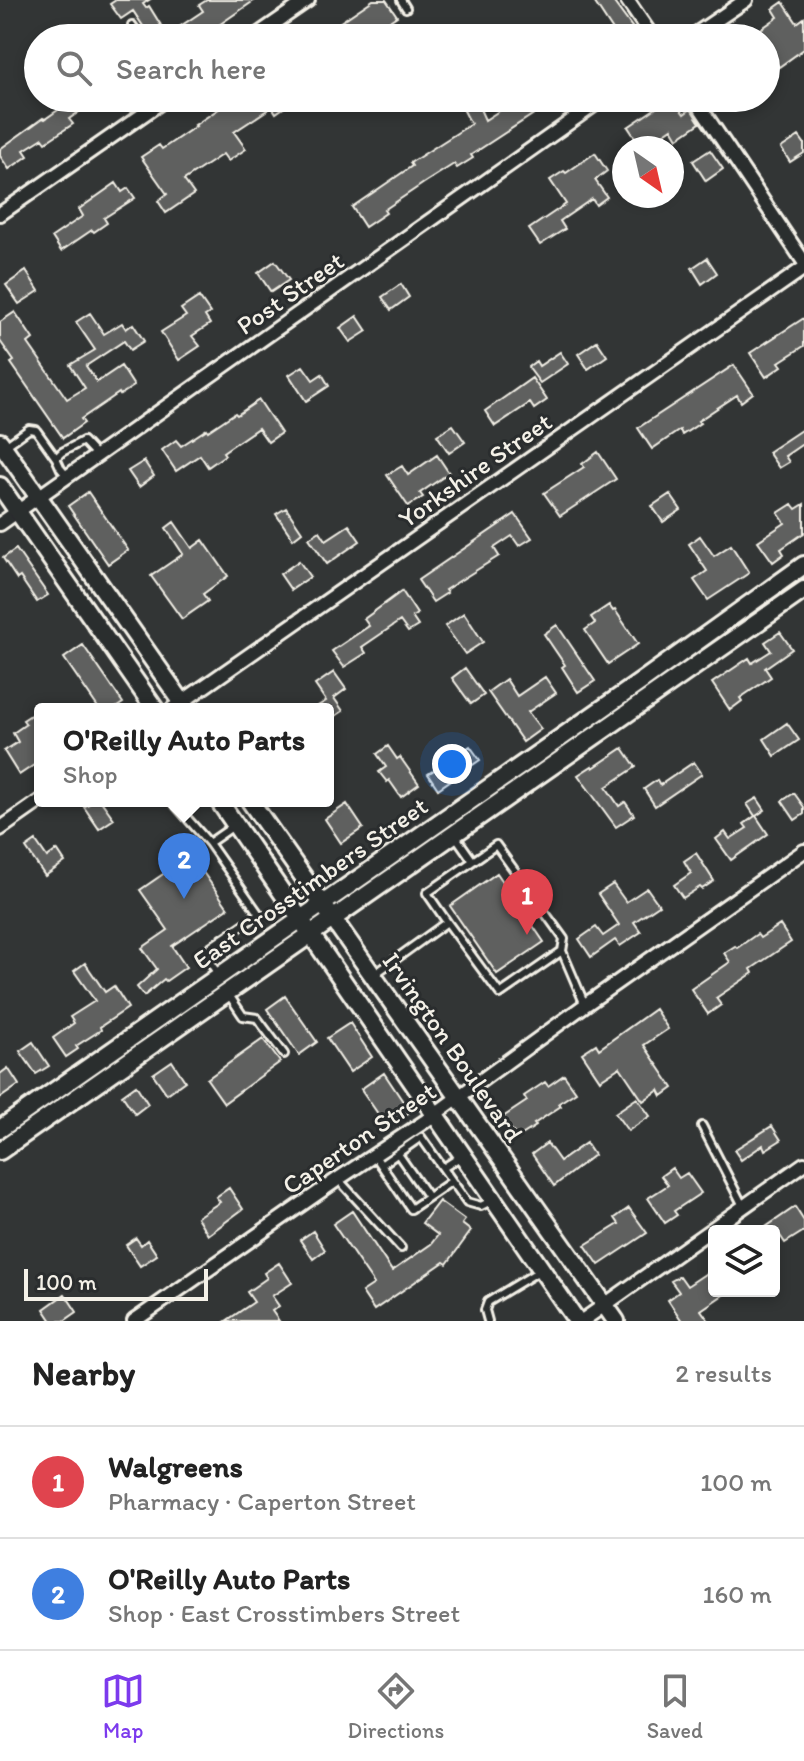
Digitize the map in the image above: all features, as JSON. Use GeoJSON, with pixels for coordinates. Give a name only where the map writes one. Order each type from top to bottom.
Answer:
{"type":"FeatureCollection","features":[{"type":"Feature","properties":{"kind":"main road"},"geometry":{"type":"LineString","coordinates":[[2,444],[110,597],[177,703]]}},
{"type":"Feature","properties":{"kind":"main road"},"geometry":{"type":"LineString","coordinates":[[0,486],[151,703]]}},
{"type":"Feature","properties":{"kind":"main road","name":"East Crosstimbers Street"},"geometry":{"type":"LineString","coordinates":[[0,1129],[804,565]]}},
{"type":"Feature","properties":{"kind":"main road"},"geometry":{"type":"LineString","coordinates":[[775,587],[786,602]]}},
{"type":"Feature","properties":{"kind":"main road","name":"East Crosstimbers Street"},"geometry":{"type":"LineString","coordinates":[[0,1151],[804,590]]}},
{"type":"Feature","properties":{"kind":"main road"},"geometry":{"type":"LineString","coordinates":[[88,613],[110,597]]}},
{"type":"Feature","properties":{"kind":"main road"},"geometry":{"type":"LineString","coordinates":[[642,681],[651,696]]}},
{"type":"Feature","properties":{"kind":"main road","name":"Irvington Boulevard"},"geometry":{"type":"LineString","coordinates":[[223,807],[580,1321]]}},
{"type":"Feature","properties":{"kind":"main road"},"geometry":{"type":"LineString","coordinates":[[235,824],[252,807]]}},
{"type":"Feature","properties":{"kind":"main road","name":"Irvington Boulevard"},"geometry":{"type":"LineString","coordinates":[[254,807],[616,1321]]}},
{"type":"Feature","properties":{"kind":"main road"},"geometry":{"type":"LineString","coordinates":[[442,820],[453,835]]}},
{"type":"Feature","properties":{"kind":"main road"},"geometry":{"type":"LineString","coordinates":[[138,1032],[148,1048]]}},
{"type":"Feature","properties":{"kind":"street"},"geometry":{"type":"LineString","coordinates":[[273,24],[308,0]]}},
{"type":"Feature","properties":{"kind":"street"},"geometry":{"type":"LineString","coordinates":[[627,0],[643,24]]}},
{"type":"Feature","properties":{"kind":"street"},"geometry":{"type":"LineString","coordinates":[[711,24],[746,0]]}},
{"type":"Feature","properties":{"kind":"street"},"geometry":{"type":"LineString","coordinates":[[0,214],[147,112]]}},
{"type":"Feature","properties":{"kind":"street","name":"Post Street"},"geometry":{"type":"LineString","coordinates":[[0,524],[584,112]]}},
{"type":"Feature","properties":{"kind":"street"},"geometry":{"type":"LineString","coordinates":[[703,112],[804,262]]}},
{"type":"Feature","properties":{"kind":"street","name":"Yorkshire Street"},"geometry":{"type":"LineString","coordinates":[[186,703],[804,268]]}},
{"type":"Feature","properties":{"kind":"street"},"geometry":{"type":"LineString","coordinates":[[0,829],[34,805]]}},
{"type":"Feature","properties":{"kind":"street","name":"Caperton Street"},"geometry":{"type":"LineString","coordinates":[[134,1321],[338,1179],[378,1160],[458,1097],[804,851]]}},
{"type":"Feature","properties":{"kind":"street"},"geometry":{"type":"LineString","coordinates":[[580,1321],[804,1164]]}},
{"type":"Feature","properties":{"kind":"lane"},"geometry":{"type":"LineString","coordinates":[[401,0],[406,8]]}},
{"type":"Feature","properties":{"kind":"lane"},"geometry":{"type":"LineString","coordinates":[[2,444],[29,429],[36,430],[68,477]]}},
{"type":"Feature","properties":{"kind":"lane"},"geometry":{"type":"LineString","coordinates":[[56,458],[83,441],[97,456]]}},
{"type":"Feature","properties":{"kind":"lane"},"geometry":{"type":"LineString","coordinates":[[177,807],[209,843],[259,914],[203,952],[220,975]]}},
{"type":"Feature","properties":{"kind":"lane"},"geometry":{"type":"LineString","coordinates":[[209,843],[235,824]]}},
{"type":"Feature","properties":{"kind":"lane"},"geometry":{"type":"LineString","coordinates":[[453,835],[473,861]]}},
{"type":"Feature","properties":{"kind":"lane"},"geometry":{"type":"LineString","coordinates":[[562,951],[500,994],[427,893],[496,845],[564,939],[562,951],[585,1005]]}},
{"type":"Feature","properties":{"kind":"lane"},"geometry":{"type":"LineString","coordinates":[[373,975],[447,922]]}},
{"type":"Feature","properties":{"kind":"lane"},"geometry":{"type":"LineString","coordinates":[[227,992],[243,1016],[257,1018],[284,1054]]}},
{"type":"Feature","properties":{"kind":"lane"},"geometry":{"type":"LineString","coordinates":[[702,1126],[743,1206]]}},
{"type":"Feature","properties":{"kind":"lane"},"geometry":{"type":"LineString","coordinates":[[452,1181],[411,1209],[378,1160],[398,1154],[421,1137],[467,1202],[481,1206],[494,1199]]}},
{"type":"Feature","properties":{"kind":"lane"},"geometry":{"type":"LineString","coordinates":[[398,1154],[428,1197]]}},
{"type":"Feature","properties":{"kind":"lane"},"geometry":{"type":"LineString","coordinates":[[443,1168],[463,1155]]}},
{"type":"Feature","properties":{"kind":"lane"},"geometry":{"type":"LineString","coordinates":[[338,1179],[401,1248]]}},
{"type":"Feature","properties":{"kind":"lane"},"geometry":{"type":"LineString","coordinates":[[488,1321],[485,1310],[488,1302],[542,1269]]}},
{"type":"Feature","properties":{"kind":"building"},"geometry":{"type":"Polygon","coordinates":[[[116,0],[149,0],[143,4],[146,8],[149,6],[160,24],[142,24],[133,11],[121,19],[110,4],[116,0]]]}},
{"type":"Feature","properties":{"kind":"building"},"geometry":{"type":"Polygon","coordinates":[[[207,0],[255,0],[220,24],[184,24],[203,11],[199,5],[207,0]]]}},
{"type":"Feature","properties":{"kind":"building"},"geometry":{"type":"Polygon","coordinates":[[[373,0],[386,0],[397,16],[385,24],[339,23],[373,0]]]}},
{"type":"Feature","properties":{"kind":"building"},"geometry":{"type":"Polygon","coordinates":[[[593,0],[612,0],[630,24],[609,24],[593,0]]]}},
{"type":"Feature","properties":{"kind":"building"},"geometry":{"type":"Polygon","coordinates":[[[783,2],[797,23],[804,18],[804,49],[780,66],[780,24],[768,24],[778,17],[773,9],[783,2]]]}},
{"type":"Feature","properties":{"kind":"building"},"geometry":{"type":"Polygon","coordinates":[[[55,112],[79,112],[69,119],[73,124],[46,142],[43,138],[24,150],[28,156],[9,169],[0,156],[0,149],[55,112]]]}},
{"type":"Feature","properties":{"kind":"building"},"geometry":{"type":"Polygon","coordinates":[[[214,112],[264,112],[234,132],[246,149],[228,161],[223,154],[184,180],[194,194],[166,213],[158,201],[167,194],[141,157],[159,145],[162,149],[214,112]]]}},
{"type":"Feature","properties":{"kind":"building"},"geometry":{"type":"Polygon","coordinates":[[[465,112],[481,112],[485,120],[497,112],[537,112],[471,155],[473,158],[457,168],[454,164],[424,183],[365,227],[352,207],[412,166],[410,163],[471,124],[465,112]]]}},
{"type":"Feature","properties":{"kind":"building"},"geometry":{"type":"Polygon","coordinates":[[[650,112],[693,112],[700,123],[681,136],[677,136],[672,128],[660,136],[634,136],[628,127],[650,112]]]}},
{"type":"Feature","properties":{"kind":"building"},"geometry":{"type":"Polygon","coordinates":[[[799,136],[804,143],[804,153],[790,162],[781,148],[799,136]]]}},
{"type":"Feature","properties":{"kind":"building"},"geometry":{"type":"Polygon","coordinates":[[[710,150],[723,169],[706,181],[693,161],[710,150]]]}},
{"type":"Feature","properties":{"kind":"building"},"geometry":{"type":"Polygon","coordinates":[[[595,153],[607,171],[595,180],[607,197],[596,205],[592,199],[560,221],[565,229],[540,245],[529,229],[566,204],[550,180],[595,153]]]}},
{"type":"Feature","properties":{"kind":"building"},"geometry":{"type":"Polygon","coordinates":[[[116,183],[122,192],[128,188],[135,198],[104,218],[107,223],[61,251],[52,237],[83,216],[79,209],[116,183]]]}},
{"type":"Feature","properties":{"kind":"building"},"geometry":{"type":"Polygon","coordinates":[[[707,258],[717,273],[702,284],[692,268],[707,258]]]}},
{"type":"Feature","properties":{"kind":"building"},"geometry":{"type":"Polygon","coordinates":[[[275,261],[289,280],[271,292],[258,273],[275,261]]]}},
{"type":"Feature","properties":{"kind":"building"},"geometry":{"type":"Polygon","coordinates":[[[26,271],[39,291],[19,304],[6,285],[26,271]]]}},
{"type":"Feature","properties":{"kind":"building"},"geometry":{"type":"Polygon","coordinates":[[[401,284],[409,297],[391,310],[382,297],[401,284]]]}},
{"type":"Feature","properties":{"kind":"building"},"geometry":{"type":"Polygon","coordinates":[[[199,297],[210,313],[205,316],[210,324],[192,336],[200,346],[179,360],[161,332],[186,316],[181,309],[199,297]]]}},
{"type":"Feature","properties":{"kind":"building"},"geometry":{"type":"Polygon","coordinates":[[[15,312],[33,339],[28,343],[67,399],[85,388],[70,365],[95,350],[76,322],[90,313],[104,334],[122,323],[126,329],[133,324],[144,341],[130,350],[124,341],[86,366],[97,382],[121,366],[134,386],[81,419],[84,423],[63,438],[11,363],[14,361],[0,341],[0,322],[15,312]]]}},
{"type":"Feature","properties":{"kind":"building"},"geometry":{"type":"Polygon","coordinates":[[[357,316],[367,331],[350,342],[340,328],[357,316]]]}},
{"type":"Feature","properties":{"kind":"building"},"geometry":{"type":"Polygon","coordinates":[[[804,318],[804,346],[779,362],[782,366],[766,377],[750,353],[804,318]]]}},
{"type":"Feature","properties":{"kind":"building"},"geometry":{"type":"Polygon","coordinates":[[[597,341],[607,356],[588,369],[578,354],[597,341]]]}},
{"type":"Feature","properties":{"kind":"building"},"geometry":{"type":"Polygon","coordinates":[[[560,352],[568,364],[540,383],[528,367],[536,361],[539,366],[560,352]]]}},
{"type":"Feature","properties":{"kind":"building"},"geometry":{"type":"Polygon","coordinates":[[[734,365],[753,393],[741,402],[737,395],[682,435],[680,430],[652,449],[638,428],[734,365]]]}},
{"type":"Feature","properties":{"kind":"building"},"geometry":{"type":"Polygon","coordinates":[[[303,366],[313,380],[322,374],[329,386],[306,401],[289,375],[303,366]]]}},
{"type":"Feature","properties":{"kind":"building"},"geometry":{"type":"Polygon","coordinates":[[[532,378],[547,400],[534,409],[530,403],[495,426],[485,411],[532,378]]]}},
{"type":"Feature","properties":{"kind":"building"},"geometry":{"type":"Polygon","coordinates":[[[259,400],[281,433],[268,442],[258,428],[223,452],[225,455],[208,467],[200,455],[176,471],[162,450],[176,440],[181,446],[259,400]]]}},
{"type":"Feature","properties":{"kind":"building"},"geometry":{"type":"Polygon","coordinates":[[[453,425],[465,442],[449,453],[437,435],[453,425]]]}},
{"type":"Feature","properties":{"kind":"building"},"geometry":{"type":"Polygon","coordinates":[[[804,428],[804,443],[785,456],[789,462],[779,468],[768,452],[804,428]]]}},
{"type":"Feature","properties":{"kind":"building"},"geometry":{"type":"Polygon","coordinates":[[[598,452],[616,479],[560,516],[544,493],[584,467],[582,464],[598,452]]]}},
{"type":"Feature","properties":{"kind":"building"},"geometry":{"type":"Polygon","coordinates":[[[437,455],[449,473],[420,493],[423,497],[408,506],[387,475],[402,466],[408,475],[437,455]]]}},
{"type":"Feature","properties":{"kind":"building"},"geometry":{"type":"Polygon","coordinates":[[[144,461],[154,476],[139,487],[128,471],[144,461]]]}},
{"type":"Feature","properties":{"kind":"building"},"geometry":{"type":"Polygon","coordinates":[[[88,492],[128,550],[108,564],[68,506],[88,492]]]}},
{"type":"Feature","properties":{"kind":"building"},"geometry":{"type":"Polygon","coordinates":[[[670,494],[681,510],[663,522],[652,506],[670,494]]]}},
{"type":"Feature","properties":{"kind":"building"},"geometry":{"type":"Polygon","coordinates":[[[792,504],[796,509],[804,504],[804,533],[781,549],[784,554],[773,562],[758,541],[785,523],[778,513],[792,504]]]}},
{"type":"Feature","properties":{"kind":"building"},"geometry":{"type":"Polygon","coordinates":[[[286,508],[302,532],[293,539],[276,514],[286,508]]]}},
{"type":"Feature","properties":{"kind":"building"},"geometry":{"type":"Polygon","coordinates":[[[515,514],[532,538],[519,546],[512,536],[494,548],[499,556],[445,590],[447,593],[433,602],[418,580],[515,514]]]}},
{"type":"Feature","properties":{"kind":"building"},"geometry":{"type":"Polygon","coordinates":[[[174,522],[192,548],[203,540],[228,576],[203,594],[208,601],[182,619],[151,576],[183,554],[166,528],[174,522]]]}},
{"type":"Feature","properties":{"kind":"building"},"geometry":{"type":"Polygon","coordinates":[[[349,525],[360,541],[327,564],[309,538],[320,531],[326,540],[349,525]]]}},
{"type":"Feature","properties":{"kind":"building"},"geometry":{"type":"Polygon","coordinates":[[[700,536],[714,556],[731,545],[749,573],[708,600],[694,580],[707,571],[689,544],[700,536]]]}},
{"type":"Feature","properties":{"kind":"building"},"geometry":{"type":"Polygon","coordinates":[[[16,549],[48,595],[37,602],[3,558],[16,549]]]}},
{"type":"Feature","properties":{"kind":"building"},"geometry":{"type":"Polygon","coordinates":[[[299,561],[310,577],[291,590],[280,574],[299,561]]]}},
{"type":"Feature","properties":{"kind":"building"},"geometry":{"type":"Polygon","coordinates":[[[402,591],[417,614],[412,617],[418,626],[408,632],[400,621],[362,647],[366,653],[344,667],[332,651],[369,626],[364,619],[402,591]]]}},
{"type":"Feature","properties":{"kind":"building"},"geometry":{"type":"Polygon","coordinates":[[[609,605],[638,644],[608,664],[585,630],[595,623],[591,617],[609,605]]]}},
{"type":"Feature","properties":{"kind":"building"},"geometry":{"type":"Polygon","coordinates":[[[464,613],[483,642],[465,654],[445,626],[464,613]]]}},
{"type":"Feature","properties":{"kind":"building"},"geometry":{"type":"Polygon","coordinates":[[[557,625],[595,681],[578,692],[562,667],[565,665],[544,634],[557,625]]]}},
{"type":"Feature","properties":{"kind":"building"},"geometry":{"type":"Polygon","coordinates":[[[780,632],[792,649],[765,668],[771,677],[740,698],[742,701],[730,710],[712,683],[749,658],[752,663],[771,651],[765,642],[780,632]]]}},
{"type":"Feature","properties":{"kind":"building"},"geometry":{"type":"Polygon","coordinates":[[[83,645],[123,703],[95,703],[64,658],[83,645]]]}},
{"type":"Feature","properties":{"kind":"building"},"geometry":{"type":"Polygon","coordinates":[[[465,668],[484,695],[471,704],[452,678],[465,668]]]}},
{"type":"Feature","properties":{"kind":"building"},"geometry":{"type":"Polygon","coordinates":[[[334,672],[346,689],[334,698],[343,711],[334,717],[334,703],[323,703],[326,701],[315,685],[334,672]]]}},
{"type":"Feature","properties":{"kind":"building"},"geometry":{"type":"Polygon","coordinates":[[[545,677],[556,693],[528,712],[541,729],[523,742],[488,692],[506,679],[517,696],[545,677]]]}},
{"type":"Feature","properties":{"kind":"building"},"geometry":{"type":"Polygon","coordinates":[[[34,713],[34,765],[19,775],[4,751],[18,742],[13,733],[26,724],[23,720],[34,713]]]}},
{"type":"Feature","properties":{"kind":"building"},"geometry":{"type":"Polygon","coordinates":[[[787,723],[799,740],[775,756],[764,739],[787,723]]]}},
{"type":"Feature","properties":{"kind":"building"},"geometry":{"type":"Polygon","coordinates":[[[388,746],[419,784],[401,797],[379,772],[386,767],[377,754],[388,746]]]}},
{"type":"Feature","properties":{"kind":"building"},"geometry":{"type":"Polygon","coordinates":[[[470,746],[480,760],[438,789],[428,774],[470,746]]]}},
{"type":"Feature","properties":{"kind":"building"},"geometry":{"type":"Polygon","coordinates":[[[623,748],[636,767],[606,787],[619,806],[625,802],[634,815],[616,827],[578,775],[623,748]]]}},
{"type":"Feature","properties":{"kind":"building"},"geometry":{"type":"Polygon","coordinates":[[[694,762],[702,774],[655,806],[644,789],[657,780],[660,785],[694,762]]]}},
{"type":"Feature","properties":{"kind":"building"},"geometry":{"type":"Polygon","coordinates":[[[794,793],[804,807],[804,814],[795,820],[782,801],[794,793]]]}},
{"type":"Feature","properties":{"kind":"building"},"geometry":{"type":"Polygon","coordinates":[[[757,798],[765,810],[756,816],[768,834],[731,860],[716,839],[725,832],[730,839],[747,828],[744,824],[755,816],[747,804],[757,798]]]}},
{"type":"Feature","properties":{"kind":"building"},"geometry":{"type":"Polygon","coordinates":[[[347,804],[363,828],[341,843],[325,819],[347,804]]]}},
{"type":"Feature","properties":{"kind":"building"},"geometry":{"type":"Polygon","coordinates":[[[84,807],[105,807],[114,819],[99,829],[84,807]]]}},
{"type":"Feature","properties":{"kind":"building"},"geometry":{"type":"Polygon","coordinates":[[[36,841],[47,857],[57,850],[65,862],[45,876],[26,848],[36,841]]]}},
{"type":"Feature","properties":{"kind":"building"},"geometry":{"type":"Polygon","coordinates":[[[696,853],[714,881],[683,898],[674,885],[691,873],[684,861],[696,853]]]}},
{"type":"Feature","properties":{"kind":"building"},"geometry":{"type":"Polygon","coordinates":[[[191,855],[228,908],[172,946],[186,967],[166,981],[164,979],[144,996],[137,987],[157,969],[142,948],[168,930],[140,890],[191,855]]]}},
{"type":"Feature","properties":{"kind":"building"},"geometry":{"type":"Polygon","coordinates":[[[497,873],[544,942],[497,974],[450,906],[497,873]]]}},
{"type":"Feature","properties":{"kind":"building"},"geometry":{"type":"Polygon","coordinates":[[[613,884],[626,902],[647,888],[659,905],[634,922],[641,932],[620,946],[615,940],[591,957],[579,939],[596,927],[603,936],[619,925],[598,894],[613,884]]]}},
{"type":"Feature","properties":{"kind":"building"},"geometry":{"type":"Polygon","coordinates":[[[780,925],[791,942],[716,998],[721,1005],[708,1014],[691,989],[730,962],[724,953],[757,934],[760,938],[780,925]]]}},
{"type":"Feature","properties":{"kind":"building"},"geometry":{"type":"Polygon","coordinates":[[[85,963],[105,992],[114,986],[128,1008],[100,1027],[101,1030],[76,1046],[78,1049],[66,1057],[53,1038],[74,1023],[70,1017],[95,1001],[74,971],[85,963]]]}},
{"type":"Feature","properties":{"kind":"building"},"geometry":{"type":"Polygon","coordinates":[[[285,996],[317,1042],[299,1055],[267,1009],[285,996]]]}},
{"type":"Feature","properties":{"kind":"building"},"geometry":{"type":"Polygon","coordinates":[[[655,1009],[668,1029],[644,1045],[673,1088],[662,1096],[659,1090],[643,1101],[620,1067],[600,1080],[582,1053],[596,1044],[599,1049],[655,1009]]]}},
{"type":"Feature","properties":{"kind":"building"},"geometry":{"type":"Polygon","coordinates":[[[350,1023],[372,1057],[350,1072],[327,1038],[350,1023]]]}},
{"type":"Feature","properties":{"kind":"building"},"geometry":{"type":"Polygon","coordinates":[[[263,1039],[280,1062],[224,1103],[207,1079],[263,1039]]]}},
{"type":"Feature","properties":{"kind":"building"},"geometry":{"type":"Polygon","coordinates":[[[33,1042],[49,1066],[36,1074],[20,1051],[33,1042]]]}},
{"type":"Feature","properties":{"kind":"building"},"geometry":{"type":"Polygon","coordinates":[[[172,1061],[185,1081],[167,1094],[153,1074],[172,1061]]]}},
{"type":"Feature","properties":{"kind":"building"},"geometry":{"type":"Polygon","coordinates":[[[8,1068],[19,1085],[0,1098],[0,1074],[8,1068]]]}},
{"type":"Feature","properties":{"kind":"building"},"geometry":{"type":"Polygon","coordinates":[[[384,1073],[410,1112],[387,1127],[361,1089],[384,1073]]]}},
{"type":"Feature","properties":{"kind":"building"},"geometry":{"type":"Polygon","coordinates":[[[564,1075],[576,1092],[517,1138],[503,1117],[527,1101],[524,1096],[545,1082],[548,1086],[564,1075]]]}},
{"type":"Feature","properties":{"kind":"building"},"geometry":{"type":"Polygon","coordinates":[[[136,1085],[148,1104],[135,1114],[122,1095],[136,1085]]]}},
{"type":"Feature","properties":{"kind":"building"},"geometry":{"type":"Polygon","coordinates":[[[637,1098],[650,1116],[628,1131],[615,1113],[637,1098]]]}},
{"type":"Feature","properties":{"kind":"building"},"geometry":{"type":"Polygon","coordinates":[[[772,1126],[781,1140],[765,1150],[763,1145],[741,1160],[734,1150],[772,1126]]]}},
{"type":"Feature","properties":{"kind":"building"},"geometry":{"type":"Polygon","coordinates":[[[547,1143],[560,1161],[586,1143],[594,1155],[554,1186],[532,1154],[547,1143]]]}},
{"type":"Feature","properties":{"kind":"building"},"geometry":{"type":"Polygon","coordinates":[[[672,1168],[679,1178],[687,1173],[701,1193],[674,1211],[677,1215],[665,1223],[648,1198],[668,1185],[661,1176],[672,1168]]]}},
{"type":"Feature","properties":{"kind":"building"},"geometry":{"type":"Polygon","coordinates":[[[229,1188],[243,1209],[208,1235],[197,1217],[220,1202],[216,1197],[229,1188]]]}},
{"type":"Feature","properties":{"kind":"building"},"geometry":{"type":"Polygon","coordinates":[[[439,1201],[465,1220],[462,1224],[471,1231],[447,1264],[444,1262],[374,1310],[362,1292],[374,1284],[333,1224],[352,1211],[392,1271],[431,1244],[438,1235],[422,1223],[439,1201]]]}},
{"type":"Feature","properties":{"kind":"building"},"geometry":{"type":"Polygon","coordinates":[[[795,1207],[804,1221],[804,1231],[785,1243],[780,1236],[780,1225],[769,1225],[795,1207]]]}},
{"type":"Feature","properties":{"kind":"building"},"geometry":{"type":"Polygon","coordinates":[[[629,1208],[647,1233],[599,1265],[585,1245],[619,1224],[615,1218],[629,1208]]]}},
{"type":"Feature","properties":{"kind":"building"},"geometry":{"type":"Polygon","coordinates":[[[313,1231],[325,1250],[313,1259],[300,1240],[313,1231]]]}},
{"type":"Feature","properties":{"kind":"building"},"geometry":{"type":"Polygon","coordinates":[[[136,1238],[141,1245],[147,1240],[157,1255],[140,1266],[126,1245],[136,1238]]]}},
{"type":"Feature","properties":{"kind":"building"},"geometry":{"type":"Polygon","coordinates":[[[279,1263],[292,1283],[272,1296],[279,1306],[272,1311],[279,1321],[226,1321],[254,1302],[247,1292],[267,1278],[264,1273],[279,1263]]]}},
{"type":"Feature","properties":{"kind":"building"},"geometry":{"type":"Polygon","coordinates":[[[708,1272],[708,1297],[720,1297],[701,1310],[709,1321],[682,1321],[668,1300],[679,1292],[671,1281],[680,1276],[687,1286],[708,1272]]]}},
{"type":"Feature","properties":{"kind":"building"},"geometry":{"type":"Polygon","coordinates":[[[65,1294],[77,1312],[64,1321],[52,1321],[44,1309],[65,1294]]]}},
{"type":"Feature","properties":{"kind":"place","name":"O'Reilly Auto Parts"},"geometry":{"type":"Point","coordinates":[184,899]}},
{"type":"Feature","properties":{"kind":"place","name":"Walgreens"},"geometry":{"type":"Point","coordinates":[527,935]}}]}
